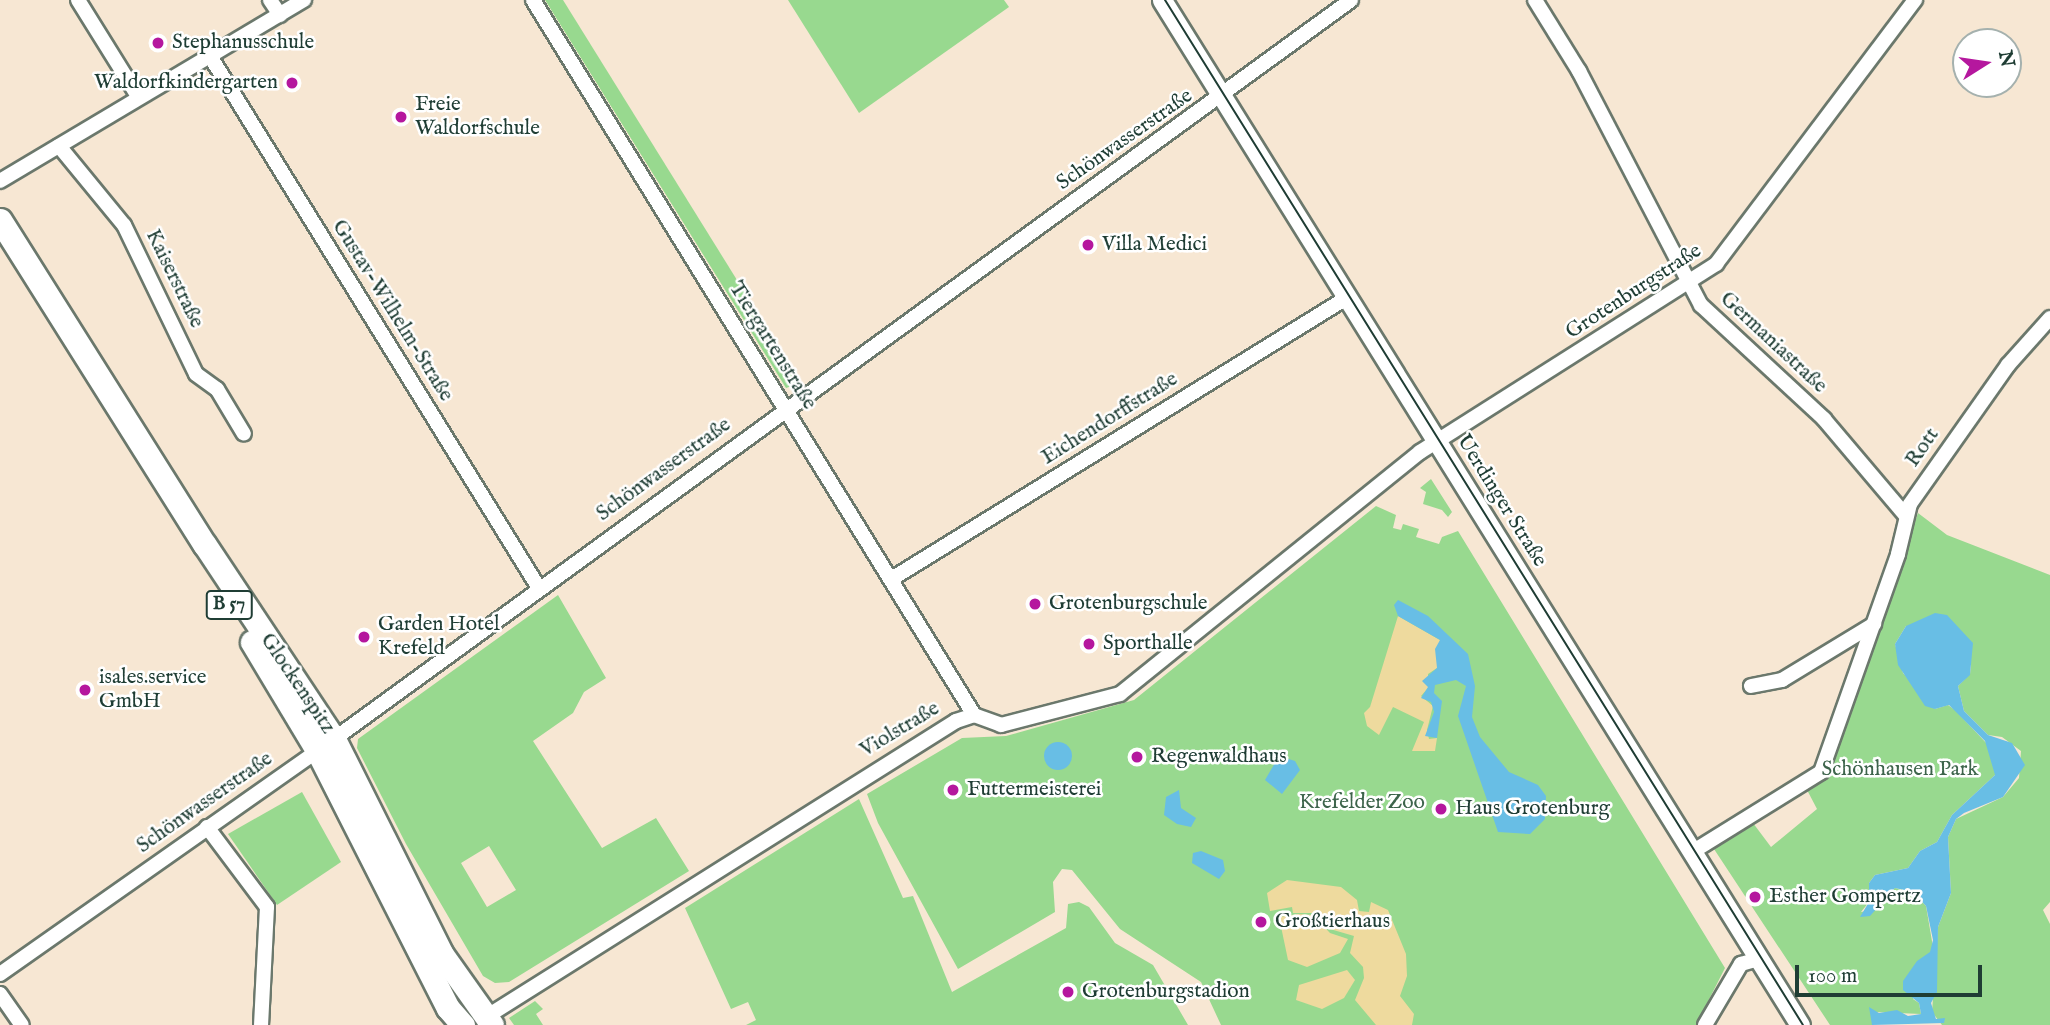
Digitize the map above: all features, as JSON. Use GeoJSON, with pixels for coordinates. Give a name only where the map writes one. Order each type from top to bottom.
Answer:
{"type":"FeatureCollection","features":[{"type":"Feature","properties":{"kind":"main road","name":"Uerdinger Straße"},"geometry":{"type":"LineString","coordinates":[[1162,0],[1800,1025]]}},
{"type":"Feature","properties":{"kind":"main road","name":"Glockenspitz"},"geometry":{"type":"LineString","coordinates":[[0,220],[325,744],[441,953],[489,1021]]}},
{"type":"Feature","properties":{"kind":"main road","name":"Glockenspitz"},"geometry":{"type":"LineString","coordinates":[[0,243],[325,744],[455,1019]]}},
{"type":"Feature","properties":{"kind":"street"},"geometry":{"type":"LineString","coordinates":[[78,0],[139,98]]}},
{"type":"Feature","properties":{"kind":"street"},"geometry":{"type":"LineString","coordinates":[[270,0],[280,15]]}},
{"type":"Feature","properties":{"kind":"street"},"geometry":{"type":"LineString","coordinates":[[0,181],[304,0]]}},
{"type":"Feature","properties":{"kind":"street","name":"Tiergartenstraße"},"geometry":{"type":"LineString","coordinates":[[533,0],[893,578],[974,715]]}},
{"type":"Feature","properties":{"kind":"street","name":"Schönwasserstraße"},"geometry":{"type":"LineString","coordinates":[[0,974],[325,744],[1351,0]]}},
{"type":"Feature","properties":{"kind":"street","name":"Germaniastraße"},"geometry":{"type":"LineString","coordinates":[[1535,0],[1579,71],[1689,285],[1704,309],[1824,419],[1905,515]]}},
{"type":"Feature","properties":{"kind":"street","name":"Grotenburgstraße"},"geometry":{"type":"LineString","coordinates":[[1437,441],[1689,285],[1724,256],[1915,0]]}},
{"type":"Feature","properties":{"kind":"street","name":"Gustav-Wilhelm-Straße"},"geometry":{"type":"LineString","coordinates":[[210,56],[539,588]]}},
{"type":"Feature","properties":{"kind":"street","name":"Kaiserstraße"},"geometry":{"type":"LineString","coordinates":[[58,146],[124,225],[196,374],[217,389],[244,434]]}},
{"type":"Feature","properties":{"kind":"street","name":"Eichendorffstraße"},"geometry":{"type":"LineString","coordinates":[[893,578],[1348,297]]}},
{"type":"Feature","properties":{"kind":"street","name":"Rott"},"geometry":{"type":"LineString","coordinates":[[1692,852],[1821,772],[1898,554],[1905,515],[2008,365],[2050,318]]}},
{"type":"Feature","properties":{"kind":"street","name":"Violstraße"},"geometry":{"type":"LineString","coordinates":[[489,1021],[870,772],[974,715],[1001,725],[1120,694],[1437,441]]}},
{"type":"Feature","properties":{"kind":"street"},"geometry":{"type":"LineString","coordinates":[[1751,685],[1782,680],[1874,624]]}},
{"type":"Feature","properties":{"kind":"street"},"geometry":{"type":"LineString","coordinates":[[207,827],[267,908],[261,1025]]}},
{"type":"Feature","properties":{"kind":"street"},"geometry":{"type":"LineString","coordinates":[[1705,1025],[1741,964],[1759,959]]}},
{"type":"Feature","properties":{"kind":"street"},"geometry":{"type":"LineString","coordinates":[[0,994],[22,1025]]}},
{"type":"Feature","properties":{"kind":"green space"},"geometry":{"type":"Polygon","coordinates":[[[545,0],[563,0],[801,383],[786,388],[545,0]]]}},
{"type":"Feature","properties":{"kind":"green space"},"geometry":{"type":"Polygon","coordinates":[[[788,0],[1004,0],[1009,7],[859,113],[788,0]]]}},
{"type":"Feature","properties":{"kind":"green space"},"geometry":{"type":"Polygon","coordinates":[[[1431,479],[1452,512],[1448,517],[1442,510],[1423,504],[1426,492],[1420,488],[1431,479]]]}},
{"type":"Feature","properties":{"kind":"green space","name":"Krefelder Zoo"},"geometry":{"type":"Polygon","coordinates":[[[1376,506],[1396,515],[1393,528],[1401,530],[1403,524],[1419,529],[1416,537],[1439,544],[1442,537],[1458,531],[1725,968],[1696,1025],[1221,1025],[1201,982],[1120,929],[1072,870],[1062,869],[1053,882],[1055,912],[958,969],[878,823],[867,794],[962,738],[1006,736],[1134,700],[1376,506]]]}},
{"type":"Feature","properties":{"kind":"green space","name":"Schönhausen Park"},"geometry":{"type":"Polygon","coordinates":[[[1918,513],[1947,535],[2050,575],[2050,902],[2043,910],[2050,924],[2050,1025],[1942,1025],[1932,1012],[1938,927],[1951,893],[1948,837],[1956,819],[2003,797],[2019,778],[2021,751],[2002,737],[1988,735],[1964,711],[1958,686],[1970,674],[1971,665],[1906,626],[1895,644],[1903,673],[1935,709],[1948,705],[1955,710],[1990,747],[1996,766],[1995,775],[1952,815],[1937,842],[1920,851],[1908,868],[1875,875],[1869,883],[1869,902],[1861,912],[1876,909],[1885,894],[1895,888],[1913,892],[1926,906],[1933,947],[1913,999],[1919,1003],[1921,1014],[1875,1012],[1872,1025],[1830,1025],[1712,846],[1753,823],[1771,847],[1817,809],[1806,788],[1827,774],[1918,513]]]}},
{"type":"Feature","properties":{"kind":"green space"},"geometry":{"type":"Polygon","coordinates":[[[558,595],[606,678],[584,692],[573,713],[533,741],[602,848],[656,818],[689,871],[509,982],[495,983],[483,976],[406,844],[357,748],[358,739],[558,595]],[[489,846],[461,863],[487,907],[516,890],[489,846]]]}},
{"type":"Feature","properties":{"kind":"green space"},"geometry":{"type":"Polygon","coordinates":[[[302,792],[341,862],[277,905],[228,834],[302,792]]]}},
{"type":"Feature","properties":{"kind":"green space"},"geometry":{"type":"Polygon","coordinates":[[[859,799],[903,898],[913,896],[952,992],[1066,928],[1068,904],[1079,902],[1089,907],[1115,943],[1153,965],[1188,1025],[746,1025],[756,1020],[748,1002],[731,1009],[685,908],[859,799]]]}},
{"type":"Feature","properties":{"kind":"green space"},"geometry":{"type":"Polygon","coordinates":[[[535,1001],[543,1009],[536,1014],[543,1025],[514,1025],[509,1018],[535,1001]]]}},
{"type":"Feature","properties":{"kind":"sand"},"geometry":{"type":"Polygon","coordinates":[[[1398,616],[1440,640],[1437,668],[1428,674],[1428,688],[1421,696],[1433,706],[1427,730],[1429,739],[1437,738],[1435,751],[1412,751],[1424,722],[1393,707],[1379,735],[1367,726],[1364,713],[1370,707],[1398,616]]]}},
{"type":"Feature","properties":{"kind":"sand"},"geometry":{"type":"Polygon","coordinates":[[[1287,880],[1341,887],[1357,900],[1359,911],[1369,912],[1371,902],[1388,910],[1406,954],[1407,976],[1400,996],[1414,1014],[1412,1025],[1376,1025],[1355,1000],[1364,978],[1363,967],[1350,953],[1354,936],[1330,929],[1313,913],[1293,913],[1292,907],[1270,911],[1267,893],[1287,880]]]}},
{"type":"Feature","properties":{"kind":"sand"},"geometry":{"type":"Polygon","coordinates":[[[1313,915],[1330,933],[1348,939],[1340,953],[1307,967],[1288,960],[1279,917],[1313,915]]]}},
{"type":"Feature","properties":{"kind":"sand"},"geometry":{"type":"Polygon","coordinates":[[[1347,970],[1355,980],[1344,998],[1322,1009],[1296,1000],[1299,985],[1347,970]]]}},
{"type":"Feature","properties":{"kind":"water"},"geometry":{"type":"Polygon","coordinates":[[[1398,600],[1428,616],[1468,654],[1475,686],[1472,717],[1480,737],[1509,772],[1538,785],[1546,796],[1545,819],[1530,834],[1498,832],[1458,716],[1466,686],[1456,680],[1435,685],[1434,693],[1442,701],[1437,738],[1425,736],[1434,712],[1431,702],[1421,698],[1428,687],[1422,681],[1437,668],[1435,649],[1440,640],[1398,616],[1394,605],[1398,600]]]}},
{"type":"Feature","properties":{"kind":"water"},"geometry":{"type":"Polygon","coordinates":[[[1935,613],[1947,615],[1973,643],[1970,675],[1958,686],[1964,711],[1988,735],[2012,743],[2025,765],[2003,797],[1964,813],[1956,819],[1948,837],[1951,893],[1938,927],[1937,992],[1931,1003],[1936,1019],[1945,1018],[1944,1023],[1872,1025],[1869,1007],[1879,1013],[1897,1010],[1908,1016],[1921,1014],[1919,1003],[1903,990],[1903,981],[1917,961],[1930,952],[1933,940],[1926,906],[1913,892],[1895,888],[1870,916],[1860,917],[1869,902],[1869,883],[1875,875],[1908,868],[1920,851],[1937,842],[1952,815],[1995,775],[1985,741],[1949,705],[1935,709],[1925,706],[1898,665],[1895,644],[1906,626],[1935,613]]]}},
{"type":"Feature","properties":{"kind":"water"},"geometry":{"type":"Polygon","coordinates":[[[1058,742],[1068,746],[1072,756],[1068,766],[1058,770],[1048,766],[1044,756],[1048,746],[1058,742]]]}},
{"type":"Feature","properties":{"kind":"water"},"geometry":{"type":"Polygon","coordinates":[[[1279,756],[1295,761],[1300,770],[1282,794],[1265,780],[1279,756]]]}},
{"type":"Feature","properties":{"kind":"water"},"geometry":{"type":"Polygon","coordinates":[[[1179,790],[1181,808],[1196,818],[1191,827],[1177,824],[1164,815],[1166,797],[1179,790]]]}},
{"type":"Feature","properties":{"kind":"water"},"geometry":{"type":"Polygon","coordinates":[[[1201,851],[1223,860],[1225,871],[1219,879],[1192,863],[1193,853],[1201,851]]]}},
{"type":"Feature","properties":{"kind":"tram line"},"geometry":{"type":"LineString","coordinates":[[1165,0],[1803,1025]]}},
{"type":"Feature","properties":{"kind":"place","name":"Stephanusschule"},"geometry":{"type":"Point","coordinates":[158,43]}},
{"type":"Feature","properties":{"kind":"place","name":"Waldorfkindergarten"},"geometry":{"type":"Point","coordinates":[292,83]}},
{"type":"Feature","properties":{"kind":"place","name":"Freie Waldorfschule"},"geometry":{"type":"Point","coordinates":[401,117]}},
{"type":"Feature","properties":{"kind":"place","name":"Villa Medici"},"geometry":{"type":"Point","coordinates":[1088,245]}},
{"type":"Feature","properties":{"kind":"place","name":"Grotenburgschule"},"geometry":{"type":"Point","coordinates":[1035,604]}},
{"type":"Feature","properties":{"kind":"place","name":"Garden Hotel Krefeld"},"geometry":{"type":"Point","coordinates":[364,637]}},
{"type":"Feature","properties":{"kind":"place","name":"Sporthalle"},"geometry":{"type":"Point","coordinates":[1089,644]}},
{"type":"Feature","properties":{"kind":"place","name":"isales.service GmbH"},"geometry":{"type":"Point","coordinates":[85,690]}},
{"type":"Feature","properties":{"kind":"place","name":"Regenwaldhaus"},"geometry":{"type":"Point","coordinates":[1137,757]}},
{"type":"Feature","properties":{"kind":"place","name":"Futtermeisterei"},"geometry":{"type":"Point","coordinates":[953,790]}},
{"type":"Feature","properties":{"kind":"place","name":"Haus Grotenburg"},"geometry":{"type":"Point","coordinates":[1441,809]}},
{"type":"Feature","properties":{"kind":"place","name":"Esther Gompertz"},"geometry":{"type":"Point","coordinates":[1755,897]}},
{"type":"Feature","properties":{"kind":"place","name":"Großtierhaus"},"geometry":{"type":"Point","coordinates":[1261,922]}},
{"type":"Feature","properties":{"kind":"place","name":"Grotenburgstadion"},"geometry":{"type":"Point","coordinates":[1068,992]}}]}
